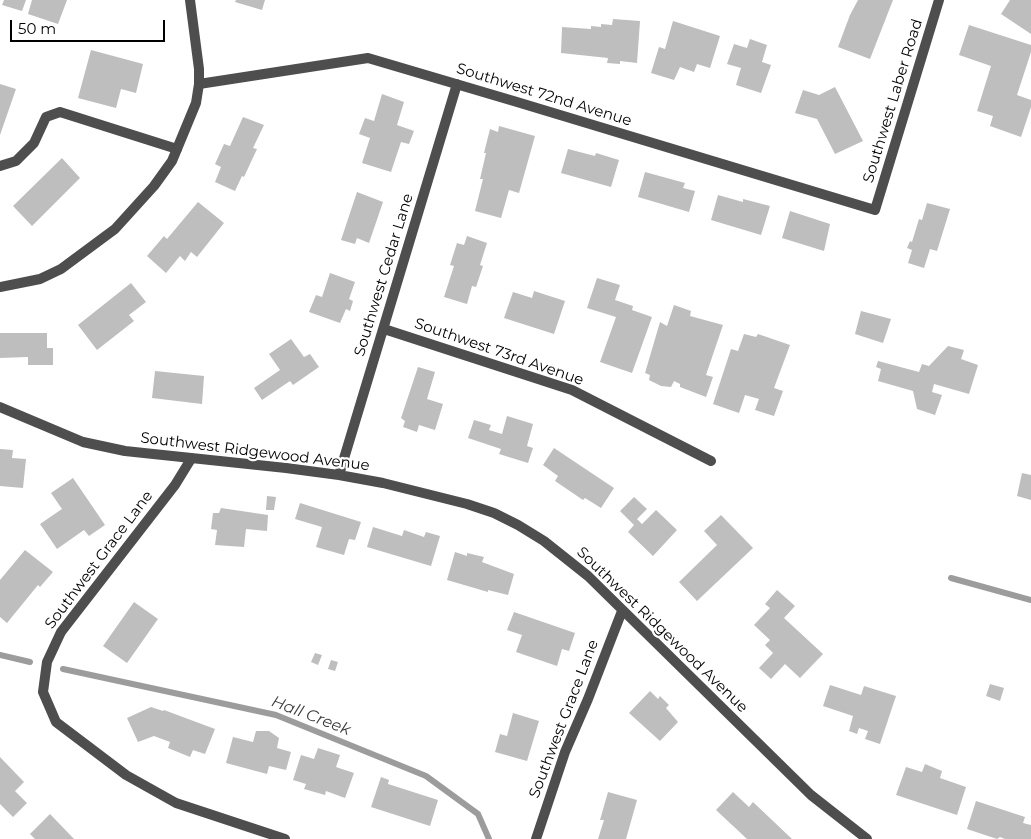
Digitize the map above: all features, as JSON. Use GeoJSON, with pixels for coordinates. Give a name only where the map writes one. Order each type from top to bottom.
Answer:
{"type":"FeatureCollection","features":[{"type":"Feature","properties":{"kind":"street"},"geometry":{"type":"LineString","coordinates":[[0,287],[40,279],[61,269],[115,229],[154,186],[172,161],[196,103],[199,84],[199,69],[190,0]]}},
{"type":"Feature","properties":{"kind":"street","name":"Southwest Laber Road"},"geometry":{"type":"LineString","coordinates":[[875,210],[939,0]]}},
{"type":"Feature","properties":{"kind":"street","name":"Southwest 72nd Avenue"},"geometry":{"type":"LineString","coordinates":[[199,84],[368,58],[875,210]]}},
{"type":"Feature","properties":{"kind":"street","name":"Southwest Cedar Lane"},"geometry":{"type":"LineString","coordinates":[[340,475],[458,84]]}},
{"type":"Feature","properties":{"kind":"street"},"geometry":{"type":"LineString","coordinates":[[0,166],[16,161],[34,142],[46,117],[60,112],[177,149]]}},
{"type":"Feature","properties":{"kind":"street","name":"Southwest 73rd Avenue"},"geometry":{"type":"LineString","coordinates":[[384,329],[572,390],[711,461]]}},
{"type":"Feature","properties":{"kind":"street","name":"Southwest Ridgewood Avenue"},"geometry":{"type":"LineString","coordinates":[[0,407],[83,442],[125,451],[340,475],[430,493],[494,513],[518,525],[556,550],[588,576],[811,795],[866,839]]}},
{"type":"Feature","properties":{"kind":"street","name":"Southwest Grace Lane"},"geometry":{"type":"LineString","coordinates":[[191,459],[175,485],[60,632],[47,662],[42,692],[56,722],[126,775],[176,802],[285,839]]}},
{"type":"Feature","properties":{"kind":"street","name":"Southwest Grace Lane"},"geometry":{"type":"LineString","coordinates":[[536,839],[564,752],[622,611]]}},
{"type":"Feature","properties":{"kind":"building"},"geometry":{"type":"Polygon","coordinates":[[[4,0],[26,0],[22,11],[2,5],[4,0]]]}},
{"type":"Feature","properties":{"kind":"building"},"geometry":{"type":"Polygon","coordinates":[[[32,0],[67,0],[58,24],[28,14],[32,0]]]}},
{"type":"Feature","properties":{"kind":"building"},"geometry":{"type":"Polygon","coordinates":[[[236,0],[265,0],[262,10],[235,2],[236,0]]]}},
{"type":"Feature","properties":{"kind":"building"},"geometry":{"type":"Polygon","coordinates":[[[858,0],[893,0],[870,59],[838,47],[858,0]]]}},
{"type":"Feature","properties":{"kind":"building"},"geometry":{"type":"Polygon","coordinates":[[[1010,0],[1031,0],[1031,34],[1001,14],[1010,0]]]}},
{"type":"Feature","properties":{"kind":"building"},"geometry":{"type":"Polygon","coordinates":[[[613,19],[640,21],[637,63],[620,61],[620,64],[607,63],[608,58],[561,53],[562,27],[591,29],[591,26],[601,27],[601,24],[612,25],[613,19]]]}},
{"type":"Feature","properties":{"kind":"building"},"geometry":{"type":"Polygon","coordinates":[[[673,21],[720,36],[710,68],[697,64],[694,72],[680,67],[674,80],[651,73],[659,47],[665,49],[673,21]]]}},
{"type":"Feature","properties":{"kind":"building"},"geometry":{"type":"Polygon","coordinates":[[[969,25],[1031,45],[1031,52],[1017,95],[1031,100],[1031,107],[1021,137],[990,126],[993,116],[977,111],[991,66],[959,55],[969,25]]]}},
{"type":"Feature","properties":{"kind":"building"},"geometry":{"type":"Polygon","coordinates":[[[750,39],[767,45],[762,62],[771,65],[761,93],[736,85],[741,68],[727,64],[734,44],[747,48],[750,39]]]}},
{"type":"Feature","properties":{"kind":"building"},"geometry":{"type":"Polygon","coordinates":[[[91,50],[143,64],[136,93],[121,89],[116,108],[78,98],[91,50]]]}},
{"type":"Feature","properties":{"kind":"building"},"geometry":{"type":"Polygon","coordinates":[[[0,84],[16,89],[0,135],[0,84]]]}},
{"type":"Feature","properties":{"kind":"building"},"geometry":{"type":"Polygon","coordinates":[[[835,87],[863,141],[835,154],[817,119],[795,113],[803,90],[819,95],[835,87]]]}},
{"type":"Feature","properties":{"kind":"building"},"geometry":{"type":"Polygon","coordinates":[[[382,94],[404,102],[397,125],[414,131],[409,144],[401,142],[391,172],[362,163],[370,138],[359,134],[365,118],[374,121],[382,94]]]}},
{"type":"Feature","properties":{"kind":"building"},"geometry":{"type":"Polygon","coordinates":[[[243,117],[264,125],[253,148],[257,149],[235,191],[215,182],[221,167],[215,164],[224,144],[230,146],[243,117]]]}},
{"type":"Feature","properties":{"kind":"building"},"geometry":{"type":"Polygon","coordinates":[[[499,126],[535,136],[519,193],[509,190],[501,218],[475,211],[483,179],[480,179],[490,129],[498,132],[499,126]]]}},
{"type":"Feature","properties":{"kind":"building"},"geometry":{"type":"Polygon","coordinates":[[[568,149],[595,156],[596,153],[619,160],[611,187],[561,173],[568,149]]]}},
{"type":"Feature","properties":{"kind":"building"},"geometry":{"type":"Polygon","coordinates":[[[62,158],[80,178],[32,226],[13,206],[62,158]]]}},
{"type":"Feature","properties":{"kind":"building"},"geometry":{"type":"Polygon","coordinates":[[[645,172],[685,183],[683,188],[695,191],[689,212],[638,197],[645,172]]]}},
{"type":"Feature","properties":{"kind":"building"},"geometry":{"type":"Polygon","coordinates":[[[357,192],[383,202],[369,243],[357,238],[355,244],[341,240],[357,192]]]}},
{"type":"Feature","properties":{"kind":"building"},"geometry":{"type":"Polygon","coordinates":[[[718,195],[743,202],[743,199],[770,206],[761,235],[711,220],[718,195]]]}},
{"type":"Feature","properties":{"kind":"building"},"geometry":{"type":"Polygon","coordinates":[[[198,202],[224,223],[197,257],[191,252],[185,261],[180,256],[166,273],[147,256],[164,236],[167,239],[198,202]]]}},
{"type":"Feature","properties":{"kind":"building"},"geometry":{"type":"Polygon","coordinates":[[[927,203],[950,209],[937,251],[930,249],[924,268],[908,263],[912,250],[907,248],[910,241],[912,242],[919,219],[922,220],[927,203]]]}},
{"type":"Feature","properties":{"kind":"building"},"geometry":{"type":"Polygon","coordinates":[[[790,211],[830,224],[824,251],[782,238],[790,211]]]}},
{"type":"Feature","properties":{"kind":"building"},"geometry":{"type":"Polygon","coordinates":[[[467,236],[487,243],[480,265],[483,266],[476,287],[472,286],[467,304],[444,297],[454,266],[450,265],[457,243],[464,245],[467,236]]]}},
{"type":"Feature","properties":{"kind":"building"},"geometry":{"type":"Polygon","coordinates":[[[330,273],[355,282],[349,299],[353,301],[350,311],[346,309],[340,323],[309,312],[316,295],[322,297],[330,273]]]}},
{"type":"Feature","properties":{"kind":"building"},"geometry":{"type":"Polygon","coordinates":[[[597,278],[620,285],[615,300],[633,306],[632,310],[652,317],[632,373],[600,362],[616,317],[587,308],[597,278]]]}},
{"type":"Feature","properties":{"kind":"building"},"geometry":{"type":"Polygon","coordinates":[[[131,283],[146,302],[129,315],[134,321],[97,350],[78,325],[131,283]]]}},
{"type":"Feature","properties":{"kind":"building"},"geometry":{"type":"Polygon","coordinates":[[[534,291],[565,301],[554,334],[504,318],[513,292],[532,298],[534,291]]]}},
{"type":"Feature","properties":{"kind":"building"},"geometry":{"type":"Polygon","coordinates":[[[674,305],[691,311],[690,316],[723,325],[706,375],[713,377],[706,397],[680,387],[680,384],[674,381],[671,387],[661,386],[649,380],[650,375],[645,373],[660,322],[667,326],[674,305]]]}},
{"type":"Feature","properties":{"kind":"building"},"geometry":{"type":"Polygon","coordinates":[[[861,311],[891,319],[883,343],[855,334],[861,311]]]}},
{"type":"Feature","properties":{"kind":"building"},"geometry":{"type":"Polygon","coordinates":[[[0,333],[47,333],[47,348],[53,348],[53,365],[28,365],[28,357],[0,358],[0,333]]]}},
{"type":"Feature","properties":{"kind":"building"},"geometry":{"type":"Polygon","coordinates":[[[744,334],[756,337],[758,334],[790,345],[774,388],[783,391],[774,416],[755,410],[759,399],[745,395],[739,413],[713,404],[731,349],[738,351],[744,334]]]}},
{"type":"Feature","properties":{"kind":"building"},"geometry":{"type":"Polygon","coordinates":[[[291,339],[304,357],[310,354],[319,367],[293,385],[290,381],[262,400],[254,388],[280,370],[269,354],[291,339]]]}},
{"type":"Feature","properties":{"kind":"building"},"geometry":{"type":"Polygon","coordinates":[[[948,346],[964,350],[961,359],[978,365],[969,394],[934,384],[932,392],[942,395],[935,415],[917,409],[913,391],[878,381],[881,369],[876,367],[878,361],[919,372],[922,364],[929,366],[948,346]]]}},
{"type":"Feature","properties":{"kind":"building"},"geometry":{"type":"Polygon","coordinates":[[[418,367],[435,372],[427,399],[443,404],[435,430],[419,425],[417,432],[403,427],[405,421],[401,418],[418,367]]]}},
{"type":"Feature","properties":{"kind":"building"},"geometry":{"type":"Polygon","coordinates":[[[155,371],[204,376],[202,404],[152,398],[155,371]]]}},
{"type":"Feature","properties":{"kind":"building"},"geometry":{"type":"Polygon","coordinates":[[[507,416],[533,424],[527,446],[533,448],[528,463],[499,454],[501,449],[468,438],[474,420],[491,425],[489,430],[502,434],[507,416]]]}},
{"type":"Feature","properties":{"kind":"building"},"geometry":{"type":"Polygon","coordinates":[[[554,448],[614,488],[601,508],[585,498],[583,500],[555,481],[558,476],[543,465],[554,448]]]}},
{"type":"Feature","properties":{"kind":"building"},"geometry":{"type":"Polygon","coordinates":[[[0,449],[13,450],[12,458],[26,459],[23,488],[0,486],[0,449]]]}},
{"type":"Feature","properties":{"kind":"building"},"geometry":{"type":"Polygon","coordinates":[[[1022,473],[1031,475],[1031,500],[1017,496],[1022,473]]]}},
{"type":"Feature","properties":{"kind":"building"},"geometry":{"type":"Polygon","coordinates":[[[73,478],[105,525],[89,536],[84,530],[57,549],[40,524],[62,509],[51,493],[73,478]]]}},
{"type":"Feature","properties":{"kind":"building"},"geometry":{"type":"Polygon","coordinates":[[[267,496],[276,497],[274,510],[266,510],[267,496]]]}},
{"type":"Feature","properties":{"kind":"building"},"geometry":{"type":"Polygon","coordinates":[[[634,497],[647,509],[637,519],[642,524],[656,510],[677,530],[653,556],[628,532],[634,525],[620,511],[634,497]]]}},
{"type":"Feature","properties":{"kind":"building"},"geometry":{"type":"Polygon","coordinates":[[[300,503],[361,522],[355,540],[349,539],[344,555],[316,547],[322,527],[295,519],[300,503]]]}},
{"type":"Feature","properties":{"kind":"building"},"geometry":{"type":"Polygon","coordinates":[[[221,508],[268,515],[267,531],[246,529],[244,547],[215,545],[217,530],[211,529],[213,513],[219,513],[221,508]]]}},
{"type":"Feature","properties":{"kind":"building"},"geometry":{"type":"Polygon","coordinates":[[[721,515],[753,548],[697,601],[679,582],[717,545],[704,531],[721,515]]]}},
{"type":"Feature","properties":{"kind":"building"},"geometry":{"type":"Polygon","coordinates":[[[373,527],[402,536],[404,530],[424,537],[426,532],[440,536],[431,566],[367,547],[373,527]]]}},
{"type":"Feature","properties":{"kind":"building"},"geometry":{"type":"Polygon","coordinates":[[[25,550],[53,572],[40,587],[38,585],[7,623],[0,617],[0,580],[25,550]]]}},
{"type":"Feature","properties":{"kind":"building"},"geometry":{"type":"Polygon","coordinates":[[[455,552],[467,556],[467,553],[484,557],[482,562],[514,574],[508,595],[488,590],[488,592],[447,580],[455,552]]]}},
{"type":"Feature","properties":{"kind":"building"},"geometry":{"type":"Polygon","coordinates":[[[777,590],[795,606],[784,618],[823,654],[800,678],[785,664],[771,679],[759,668],[773,653],[765,645],[770,640],[754,625],[770,608],[765,604],[777,590]]]}},
{"type":"Feature","properties":{"kind":"building"},"geometry":{"type":"Polygon","coordinates":[[[134,602],[158,619],[127,663],[103,646],[134,602]]]}},
{"type":"Feature","properties":{"kind":"building"},"geometry":{"type":"Polygon","coordinates":[[[514,612],[575,633],[569,651],[562,649],[557,666],[516,652],[522,635],[507,630],[514,612]]]}},
{"type":"Feature","properties":{"kind":"building"},"geometry":{"type":"Polygon","coordinates":[[[315,653],[322,655],[318,665],[311,662],[315,653]]]}},
{"type":"Feature","properties":{"kind":"building"},"geometry":{"type":"Polygon","coordinates":[[[331,660],[338,662],[335,671],[328,669],[331,660]]]}},
{"type":"Feature","properties":{"kind":"building"},"geometry":{"type":"Polygon","coordinates":[[[990,684],[1004,688],[1000,701],[986,696],[990,684]]]}},
{"type":"Feature","properties":{"kind":"building"},"geometry":{"type":"Polygon","coordinates":[[[830,685],[861,695],[864,686],[896,696],[880,744],[865,739],[868,731],[859,728],[857,734],[849,731],[853,716],[823,706],[830,685]]]}},
{"type":"Feature","properties":{"kind":"building"},"geometry":{"type":"Polygon","coordinates":[[[650,691],[658,699],[660,696],[669,705],[666,708],[678,722],[660,741],[629,713],[650,691]]]}},
{"type":"Feature","properties":{"kind":"building"},"geometry":{"type":"Polygon","coordinates":[[[151,707],[215,729],[205,754],[193,750],[190,757],[168,748],[170,742],[154,736],[138,742],[127,718],[151,707]]]}},
{"type":"Feature","properties":{"kind":"building"},"geometry":{"type":"Polygon","coordinates":[[[513,713],[539,721],[527,761],[495,752],[500,734],[507,736],[513,713]]]}},
{"type":"Feature","properties":{"kind":"building"},"geometry":{"type":"Polygon","coordinates":[[[256,731],[269,731],[279,738],[277,748],[291,752],[286,770],[269,766],[267,774],[226,763],[233,737],[253,742],[256,731]]]}},
{"type":"Feature","properties":{"kind":"building"},"geometry":{"type":"Polygon","coordinates":[[[318,748],[340,755],[336,767],[354,773],[345,798],[326,791],[325,795],[304,789],[306,784],[293,780],[301,755],[314,759],[318,748]]]}},
{"type":"Feature","properties":{"kind":"building"},"geometry":{"type":"Polygon","coordinates":[[[0,757],[24,782],[15,791],[27,803],[13,817],[0,804],[0,757]]]}},
{"type":"Feature","properties":{"kind":"building"},"geometry":{"type":"Polygon","coordinates":[[[925,764],[942,771],[940,778],[966,787],[957,815],[896,795],[906,767],[922,772],[925,764]]]}},
{"type":"Feature","properties":{"kind":"building"},"geometry":{"type":"Polygon","coordinates":[[[381,777],[389,780],[388,784],[438,800],[430,826],[371,807],[381,777]]]}},
{"type":"Feature","properties":{"kind":"building"},"geometry":{"type":"Polygon","coordinates":[[[608,792],[637,800],[626,839],[598,839],[604,820],[600,820],[608,792]]]}},
{"type":"Feature","properties":{"kind":"building"},"geometry":{"type":"Polygon","coordinates":[[[733,792],[749,807],[753,802],[792,839],[747,839],[716,810],[733,792]]]}},
{"type":"Feature","properties":{"kind":"building"},"geometry":{"type":"Polygon","coordinates":[[[976,801],[1025,817],[1023,823],[1031,825],[1031,839],[1005,839],[1000,837],[997,839],[967,829],[976,801]]]}},
{"type":"Feature","properties":{"kind":"building"},"geometry":{"type":"Polygon","coordinates":[[[50,814],[74,839],[35,839],[30,834],[50,814]]]}},
{"type":"Feature","properties":{"kind":"waterway"},"geometry":{"type":"LineString","coordinates":[[951,578],[1031,600]]}},
{"type":"Feature","properties":{"kind":"waterway","name":"Hall Creek"},"geometry":{"type":"LineString","coordinates":[[0,655],[30,662]]}},
{"type":"Feature","properties":{"kind":"waterway","name":"Hall Creek"},"geometry":{"type":"LineString","coordinates":[[63,669],[276,715],[426,776],[478,814],[489,839]]}}]}
